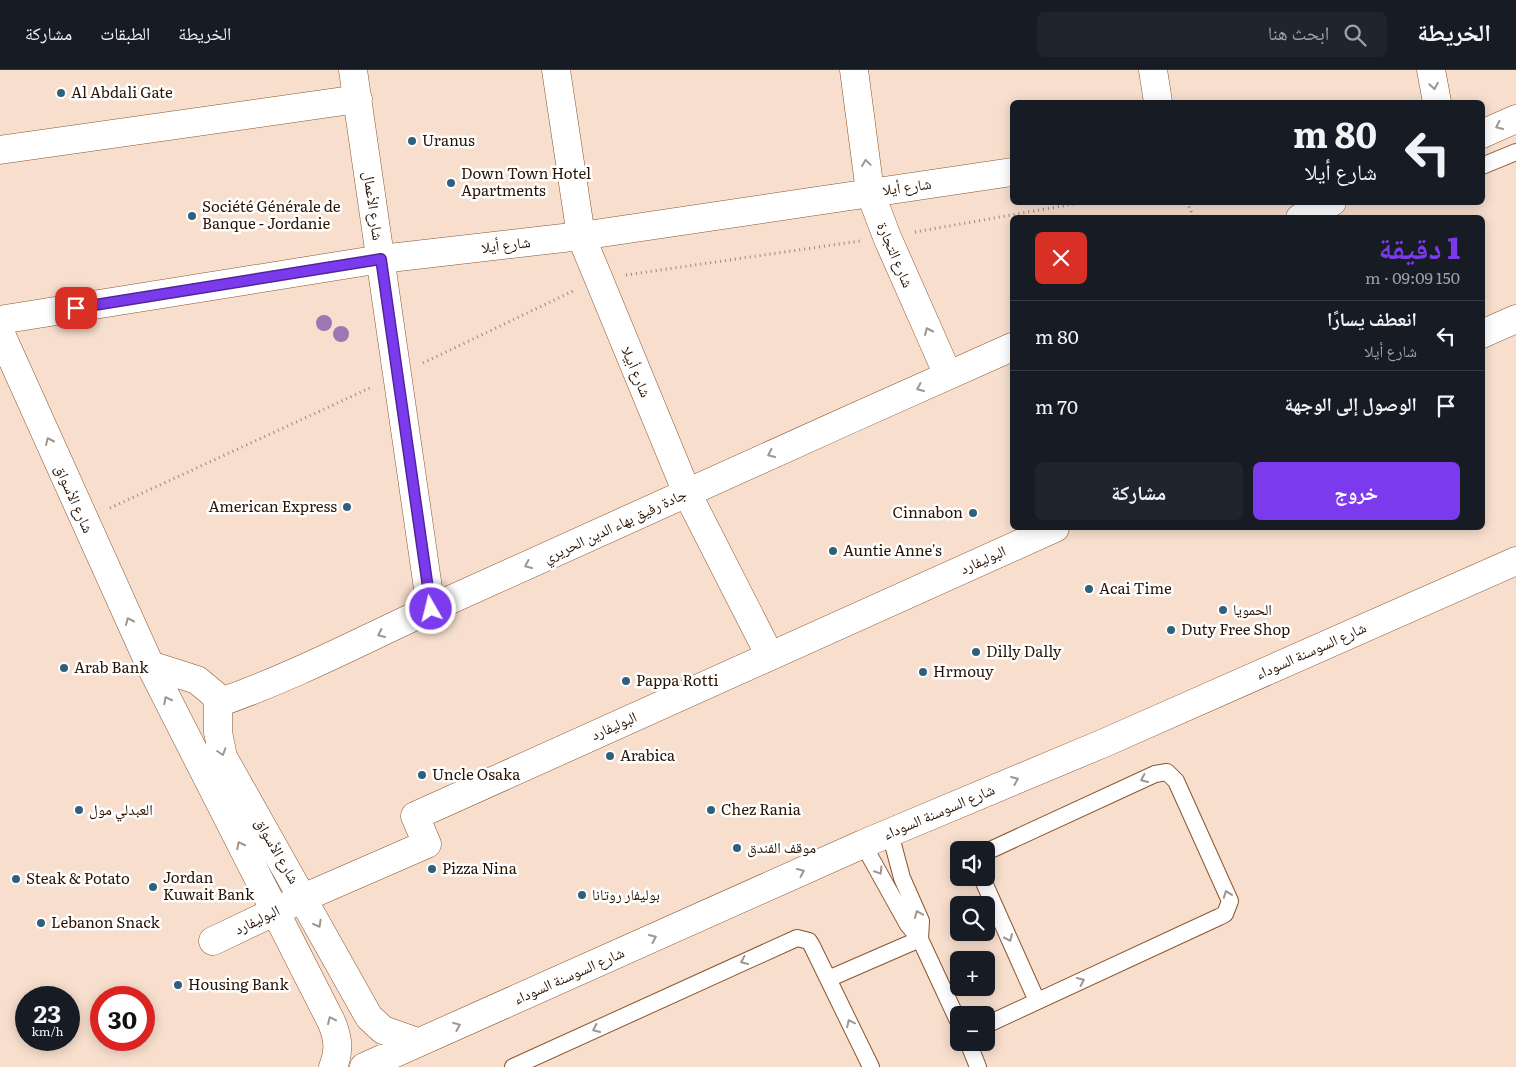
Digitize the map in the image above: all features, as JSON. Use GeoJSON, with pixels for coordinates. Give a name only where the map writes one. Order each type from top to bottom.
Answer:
{"type":"FeatureCollection","features":[{"type":"Feature","properties":{"kind":"street","name":"شارع الأعمال"},"geometry":{"type":"LineString","coordinates":[[354,70],[431,609]]}},
{"type":"Feature","properties":{"kind":"street","name":"شارع أبيلا"},"geometry":{"type":"LineString","coordinates":[[556,70],[582,236],[687,493],[770,656]]}},
{"type":"Feature","properties":{"kind":"street","name":"شارع التجارة"},"geometry":{"type":"LineString","coordinates":[[854,70],[870,192],[887,237],[948,375]]}},
{"type":"Feature","properties":{"kind":"street"},"geometry":{"type":"LineString","coordinates":[[1153,70],[1158,100]]}},
{"type":"Feature","properties":{"kind":"street"},"geometry":{"type":"LineString","coordinates":[[1432,70],[1437,100]]}},
{"type":"Feature","properties":{"kind":"street"},"geometry":{"type":"LineString","coordinates":[[0,150],[358,98]]}},
{"type":"Feature","properties":{"kind":"street"},"geometry":{"type":"LineString","coordinates":[[1485,133],[1516,119]]}},
{"type":"Feature","properties":{"kind":"street","name":"شارع أيلا"},"geometry":{"type":"LineString","coordinates":[[0,320],[381,259],[582,236],[1010,172]]}},
{"type":"Feature","properties":{"kind":"street"},"geometry":{"type":"LineString","coordinates":[[1306,215],[1326,205]]}},
{"type":"Feature","properties":{"kind":"street"},"geometry":{"type":"LineString","coordinates":[[1485,333],[1516,319]]}},
{"type":"Feature","properties":{"kind":"street","name":"شارع الأسواق"},"geometry":{"type":"LineString","coordinates":[[0,332],[150,665],[336,1031],[338,1056],[334,1067]]}},
{"type":"Feature","properties":{"kind":"street","name":"جادة رفيق بهاء الدين الحريري"},"geometry":{"type":"LineString","coordinates":[[218,704],[282,680],[431,609],[814,434],[1010,348]]}},
{"type":"Feature","properties":{"kind":"street","name":"البوليفارد"},"geometry":{"type":"LineString","coordinates":[[213,941],[274,911],[427,844],[415,816],[1051,530]]}},
{"type":"Feature","properties":{"kind":"street","name":"شارع السوسنة السوداء"},"geometry":{"type":"LineString","coordinates":[[364,1067],[890,832],[1104,743],[1516,561]]}},
{"type":"Feature","properties":{"kind":"street"},"geometry":{"type":"LineString","coordinates":[[150,665],[197,680],[215,695],[218,704]]}},
{"type":"Feature","properties":{"kind":"street","name":"شارع الأسواق"},"geometry":{"type":"LineString","coordinates":[[218,704],[218,732],[223,757],[370,1017],[384,1030],[417,1042]]}},
{"type":"Feature","properties":{"kind":"lane"},"geometry":{"type":"LineString","coordinates":[[1485,165],[1516,152]]}},
{"type":"Feature","properties":{"kind":"lane"},"geometry":{"type":"LineString","coordinates":[[995,848],[1154,774],[1167,772],[1176,781],[1230,901],[1225,914],[995,1021]]}},
{"type":"Feature","properties":{"kind":"lane"},"geometry":{"type":"LineString","coordinates":[[890,832],[902,878],[921,921],[920,939]]}},
{"type":"Feature","properties":{"kind":"lane"},"geometry":{"type":"LineString","coordinates":[[863,844],[908,925],[920,939],[951,1006]]}},
{"type":"Feature","properties":{"kind":"lane"},"geometry":{"type":"LineString","coordinates":[[986,886],[1037,1001]]}},
{"type":"Feature","properties":{"kind":"lane"},"geometry":{"type":"LineString","coordinates":[[513,1067],[791,939],[803,938],[809,941],[871,1067]]}},
{"type":"Feature","properties":{"kind":"lane"},"geometry":{"type":"LineString","coordinates":[[828,979],[920,939]]}},
{"type":"Feature","properties":{"kind":"lane"},"geometry":{"type":"LineString","coordinates":[[972,1051],[978,1067]]}},
{"type":"Feature","properties":{"kind":"path"},"geometry":{"type":"LineString","coordinates":[[1011,215],[1068,205]]}},
{"type":"Feature","properties":{"kind":"path"},"geometry":{"type":"LineString","coordinates":[[84,520],[397,375],[598,279],[887,237],[1010,215]]}},
{"type":"Feature","properties":{"kind":"place","name":"Al Abdali Gate"},"geometry":{"type":"Point","coordinates":[61,93]}},
{"type":"Feature","properties":{"kind":"place","name":"Uranus"},"geometry":{"type":"Point","coordinates":[412,141]}},
{"type":"Feature","properties":{"kind":"place","name":"Down Town Hotel Apartments"},"geometry":{"type":"Point","coordinates":[451,183]}},
{"type":"Feature","properties":{"kind":"place","name":"Société Générale de Banque - Jordanie"},"geometry":{"type":"Point","coordinates":[192,216]}},
{"type":"Feature","properties":{"kind":"place","name":"American Express"},"geometry":{"type":"Point","coordinates":[347,507]}},
{"type":"Feature","properties":{"kind":"place","name":"Cinnabon"},"geometry":{"type":"Point","coordinates":[973,513]}},
{"type":"Feature","properties":{"kind":"place","name":"Auntie Anne's"},"geometry":{"type":"Point","coordinates":[833,551]}},
{"type":"Feature","properties":{"kind":"place","name":"Acai Time"},"geometry":{"type":"Point","coordinates":[1089,589]}},
{"type":"Feature","properties":{"kind":"place","name":"الحمويا"},"geometry":{"type":"Point","coordinates":[1223,610]}},
{"type":"Feature","properties":{"kind":"place","name":"Duty Free Shop"},"geometry":{"type":"Point","coordinates":[1171,630]}},
{"type":"Feature","properties":{"kind":"place","name":"Dilly Dally"},"geometry":{"type":"Point","coordinates":[976,652]}},
{"type":"Feature","properties":{"kind":"place","name":"Arab Bank"},"geometry":{"type":"Point","coordinates":[64,668]}},
{"type":"Feature","properties":{"kind":"place","name":"Hrmouy"},"geometry":{"type":"Point","coordinates":[923,672]}},
{"type":"Feature","properties":{"kind":"place","name":"Pappa Rotti"},"geometry":{"type":"Point","coordinates":[626,681]}},
{"type":"Feature","properties":{"kind":"place","name":"Arabica"},"geometry":{"type":"Point","coordinates":[610,756]}},
{"type":"Feature","properties":{"kind":"place","name":"Uncle Osaka"},"geometry":{"type":"Point","coordinates":[422,775]}},
{"type":"Feature","properties":{"kind":"place","name":"العبدلي مول"},"geometry":{"type":"Point","coordinates":[79,810]}},
{"type":"Feature","properties":{"kind":"place","name":"Chez Rania"},"geometry":{"type":"Point","coordinates":[711,810]}},
{"type":"Feature","properties":{"kind":"place","name":"موقف الفندق"},"geometry":{"type":"Point","coordinates":[737,848]}},
{"type":"Feature","properties":{"kind":"place","name":"Pizza Nina"},"geometry":{"type":"Point","coordinates":[432,869]}},
{"type":"Feature","properties":{"kind":"place","name":"Steak & Potato"},"geometry":{"type":"Point","coordinates":[16,879]}},
{"type":"Feature","properties":{"kind":"place","name":"Jordan Kuwait Bank"},"geometry":{"type":"Point","coordinates":[153,887]}},
{"type":"Feature","properties":{"kind":"place","name":"بوليفار روتانا"},"geometry":{"type":"Point","coordinates":[582,895]}},
{"type":"Feature","properties":{"kind":"place","name":"Lebanon Snack"},"geometry":{"type":"Point","coordinates":[41,923]}},
{"type":"Feature","properties":{"kind":"place","name":"Housing Bank"},"geometry":{"type":"Point","coordinates":[178,985]}},
{"type":"Feature","properties":{"kind":"route"},"geometry":{"type":"LineString","coordinates":[[76,308],[381,259],[431,609]]}}]}
